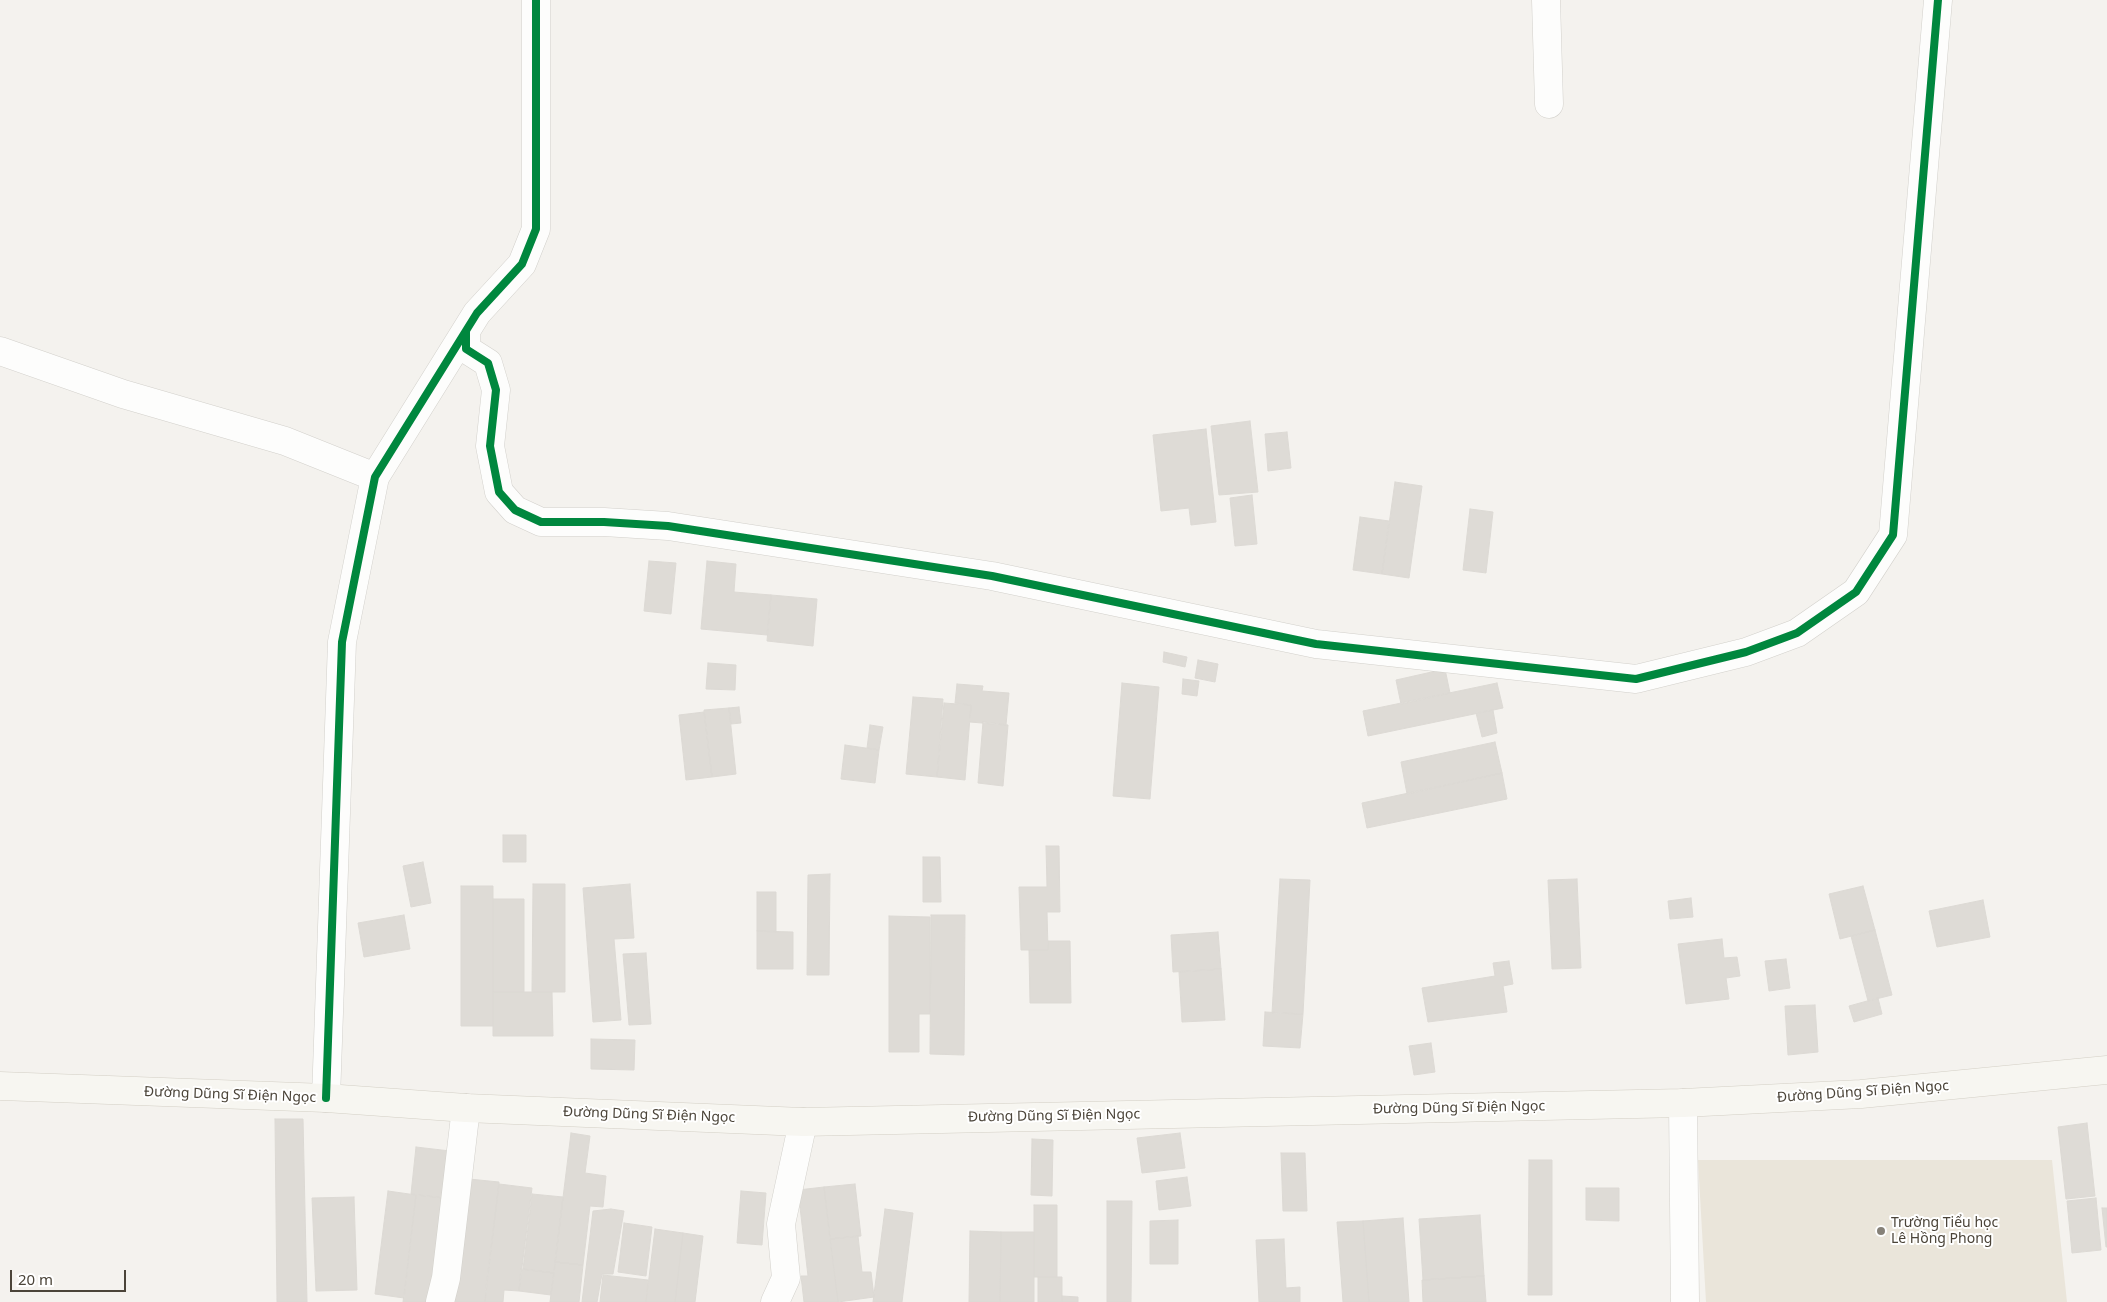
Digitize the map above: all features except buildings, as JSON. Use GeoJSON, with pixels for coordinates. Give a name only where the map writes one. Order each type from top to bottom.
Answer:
{"type":"FeatureCollection","features":[{"type":"Feature","properties":{"kind":"main road","name":"Đường Dũng Sĩ Điện Ngọc"},"geometry":{"type":"LineString","coordinates":[[0,1086],[326,1098],[466,1108],[803,1122],[1683,1103],[1861,1094],[2107,1070]]}},
{"type":"Feature","properties":{"kind":"street"},"geometry":{"type":"LineString","coordinates":[[326,1098],[342,642],[375,477],[477,313],[522,264],[536,229],[536,0]]}},
{"type":"Feature","properties":{"kind":"street"},"geometry":{"type":"LineString","coordinates":[[1546,0],[1549,104]]}},
{"type":"Feature","properties":{"kind":"street"},"geometry":{"type":"LineString","coordinates":[[466,332],[466,349],[488,362],[496,390],[490,446],[499,492],[515,510],[541,522],[604,522],[668,526],[992,576],[1316,644],[1636,679],[1746,652],[1797,633],[1856,592],[1893,535],[1938,0]]}},
{"type":"Feature","properties":{"kind":"street"},"geometry":{"type":"LineString","coordinates":[[0,351],[122,394],[285,441],[375,477]]}},
{"type":"Feature","properties":{"kind":"street"},"geometry":{"type":"LineString","coordinates":[[1683,1103],[1686,1302]]}},
{"type":"Feature","properties":{"kind":"street"},"geometry":{"type":"LineString","coordinates":[[440,1302],[446,1278],[466,1108]]}},
{"type":"Feature","properties":{"kind":"street"},"geometry":{"type":"LineString","coordinates":[[775,1302],[786,1278],[782,1224],[803,1122]]}},
{"type":"Feature","properties":{"kind":"shaded area","name":"Trường Tiểu học Lê Hồng Phong"},"geometry":{"type":"Polygon","coordinates":[[[1698,1160],[2052,1160],[2067,1302],[1706,1302],[1698,1160]]]}},
{"type":"Feature","properties":{"kind":"cycle path"},"geometry":{"type":"LineString","coordinates":[[326,1098],[342,642],[375,477],[477,313],[522,264],[536,229],[536,0]]}},
{"type":"Feature","properties":{"kind":"cycle path"},"geometry":{"type":"LineString","coordinates":[[466,332],[466,349],[488,363],[496,390],[490,446],[499,492],[515,510],[541,522],[604,522],[668,526],[992,576],[1316,644],[1636,679],[1746,652],[1797,633],[1856,592],[1893,535],[1938,0]]}},
{"type":"Feature","properties":{"kind":"place","name":"Trường Tiểu học Lê Hồng Phong"},"geometry":{"type":"Point","coordinates":[1881,1231]}}]}
